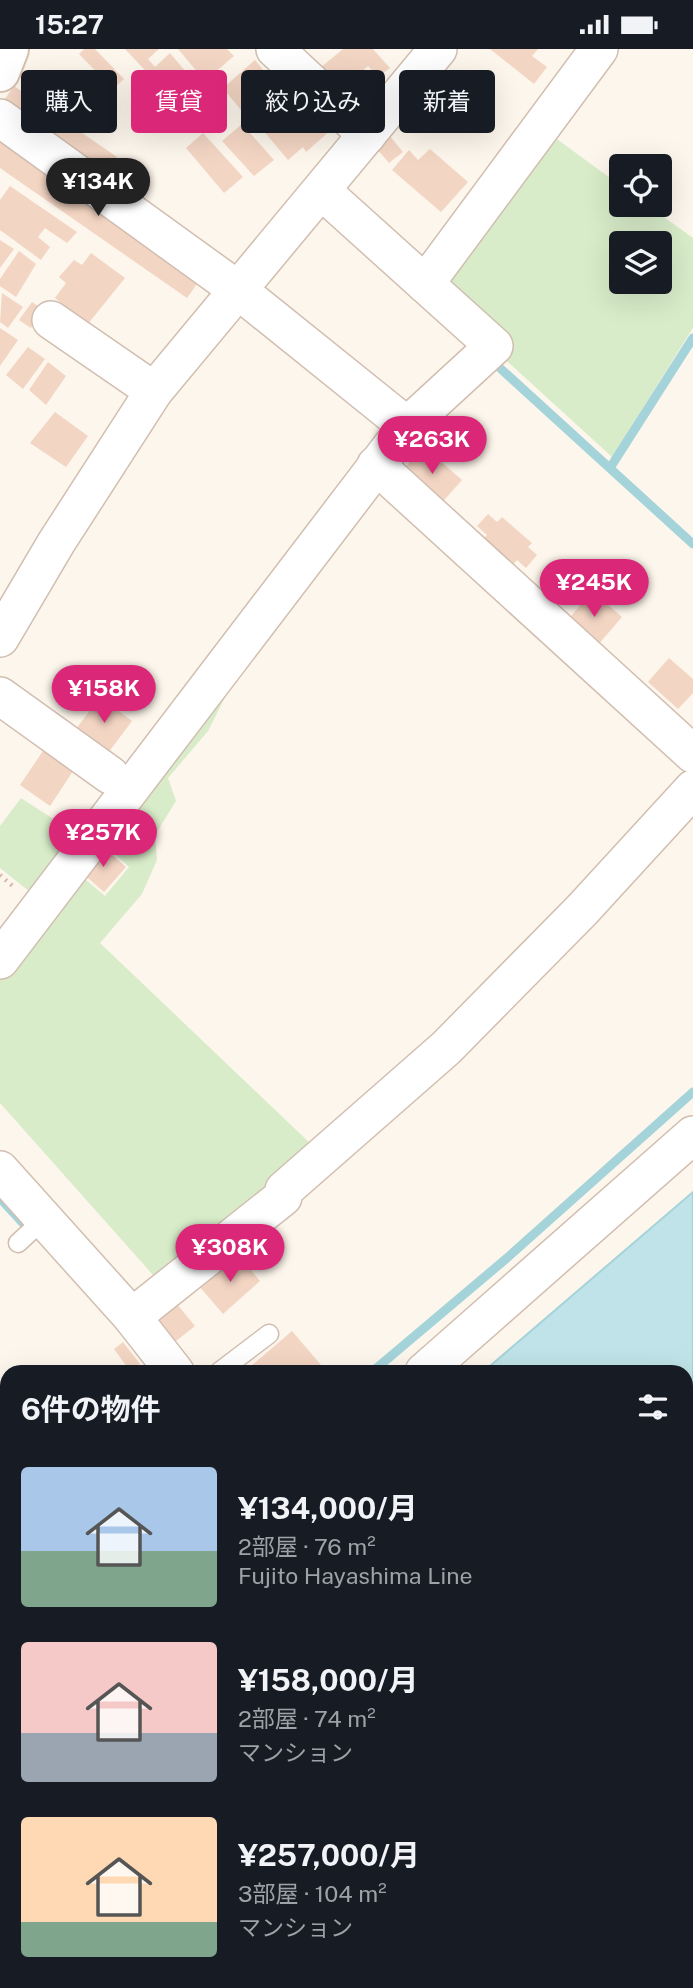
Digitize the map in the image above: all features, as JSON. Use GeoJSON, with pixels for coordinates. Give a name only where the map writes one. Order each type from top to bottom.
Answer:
{"type":"FeatureCollection","features":[{"type":"Feature","properties":{"kind":"main road"},"geometry":{"type":"LineString","coordinates":[[0,72],[9,49]]}},
{"type":"Feature","properties":{"kind":"street"},"geometry":{"type":"LineString","coordinates":[[275,49],[367,135]]}},
{"type":"Feature","properties":{"kind":"street"},"geometry":{"type":"LineString","coordinates":[[0,638],[56,544],[154,391],[438,49]]}},
{"type":"Feature","properties":{"kind":"street"},"geometry":{"type":"LineString","coordinates":[[425,284],[599,49]]}},
{"type":"Feature","properties":{"kind":"street"},"geometry":{"type":"LineString","coordinates":[[0,118],[238,290],[401,421]]}},
{"type":"Feature","properties":{"kind":"street"},"geometry":{"type":"LineString","coordinates":[[0,960],[376,465],[401,421],[494,346],[322,191]]}},
{"type":"Feature","properties":{"kind":"street"},"geometry":{"type":"LineString","coordinates":[[51,320],[154,391]]}},
{"type":"Feature","properties":{"kind":"street"},"geometry":{"type":"LineString","coordinates":[[376,465],[693,754]]}},
{"type":"Feature","properties":{"kind":"street"},"geometry":{"type":"LineString","coordinates":[[0,696],[110,775]]}},
{"type":"Feature","properties":{"kind":"street"},"geometry":{"type":"LineString","coordinates":[[132,1317],[283,1197],[284,1190],[446,1048],[582,910],[693,789]]}},
{"type":"Feature","properties":{"kind":"street"},"geometry":{"type":"LineString","coordinates":[[432,1365],[693,1135]]}},
{"type":"Feature","properties":{"kind":"street"},"geometry":{"type":"LineString","coordinates":[[0,1170],[30,1232],[132,1317],[170,1365]]}},
{"type":"Feature","properties":{"kind":"lane"},"geometry":{"type":"LineString","coordinates":[[228,1365],[269,1334]]}},
{"type":"Feature","properties":{"kind":"green space"},"geometry":{"type":"Polygon","coordinates":[[[550,134],[609,177],[609,217],[664,217],[693,238],[693,328],[612,457],[498,353],[439,281],[550,134]]]}},
{"type":"Feature","properties":{"kind":"green space"},"geometry":{"type":"Polygon","coordinates":[[[248,652],[208,731],[168,778],[176,801],[155,835],[157,860],[142,894],[100,943],[312,1145],[192,1248],[153,1275],[0,1103],[0,971],[79,874],[105,896],[129,867],[102,842],[248,652]]]}},
{"type":"Feature","properties":{"kind":"green space"},"geometry":{"type":"Polygon","coordinates":[[[21,798],[75,833],[29,891],[0,868],[0,826],[21,798]]]}},
{"type":"Feature","properties":{"kind":"water"},"geometry":{"type":"Polygon","coordinates":[[[693,1192],[693,1365],[491,1365],[693,1192]]]}},
{"type":"Feature","properties":{"kind":"building"},"geometry":{"type":"Polygon","coordinates":[[[84,49],[95,49],[115,70],[95,70],[79,54],[84,49]]]}},
{"type":"Feature","properties":{"kind":"building"},"geometry":{"type":"Polygon","coordinates":[[[125,49],[159,49],[148,59],[155,67],[170,53],[184,70],[145,70],[125,49]]]}},
{"type":"Feature","properties":{"kind":"building"},"geometry":{"type":"Polygon","coordinates":[[[178,49],[227,49],[234,56],[218,70],[196,70],[178,49]]]}},
{"type":"Feature","properties":{"kind":"building"},"geometry":{"type":"Polygon","coordinates":[[[343,49],[373,49],[390,68],[385,72],[372,70],[368,66],[364,70],[320,68],[343,49]]]}},
{"type":"Feature","properties":{"kind":"building"},"geometry":{"type":"Polygon","coordinates":[[[490,49],[538,49],[532,56],[547,67],[534,84],[490,49]]]}},
{"type":"Feature","properties":{"kind":"building"},"geometry":{"type":"Polygon","coordinates":[[[255,60],[263,70],[244,70],[255,60]]]}},
{"type":"Feature","properties":{"kind":"building"},"geometry":{"type":"Polygon","coordinates":[[[117,72],[124,79],[117,85],[117,72]]]}},
{"type":"Feature","properties":{"kind":"building"},"geometry":{"type":"Polygon","coordinates":[[[241,72],[241,110],[227,93],[227,84],[241,72]]]}},
{"type":"Feature","properties":{"kind":"building"},"geometry":{"type":"Polygon","coordinates":[[[14,86],[21,91],[21,121],[0,106],[14,86]]]}},
{"type":"Feature","properties":{"kind":"building"},"geometry":{"type":"Polygon","coordinates":[[[241,125],[241,133],[250,133],[274,160],[254,176],[222,141],[241,125]]]}},
{"type":"Feature","properties":{"kind":"building"},"geometry":{"type":"Polygon","coordinates":[[[0,133],[204,274],[187,298],[0,168],[0,133]]]}},
{"type":"Feature","properties":{"kind":"building"},"geometry":{"type":"Polygon","coordinates":[[[37,133],[82,133],[117,157],[102,180],[37,133]]]}},
{"type":"Feature","properties":{"kind":"building"},"geometry":{"type":"Polygon","coordinates":[[[203,133],[243,177],[224,193],[186,148],[203,133]]]}},
{"type":"Feature","properties":{"kind":"building"},"geometry":{"type":"Polygon","coordinates":[[[265,133],[327,133],[306,152],[303,147],[288,160],[265,133]]]}},
{"type":"Feature","properties":{"kind":"building"},"geometry":{"type":"Polygon","coordinates":[[[389,135],[403,152],[389,163],[377,149],[389,135]]]}},
{"type":"Feature","properties":{"kind":"building"},"geometry":{"type":"Polygon","coordinates":[[[430,149],[468,182],[441,212],[392,170],[409,150],[418,160],[430,149]]]}},
{"type":"Feature","properties":{"kind":"building"},"geometry":{"type":"Polygon","coordinates":[[[10,186],[77,232],[67,243],[45,228],[38,237],[50,247],[41,260],[0,230],[0,200],[10,186]]]}},
{"type":"Feature","properties":{"kind":"building"},"geometry":{"type":"Polygon","coordinates":[[[0,240],[14,249],[0,268],[0,240]]]}},
{"type":"Feature","properties":{"kind":"building"},"geometry":{"type":"Polygon","coordinates":[[[19,251],[36,264],[16,297],[0,286],[0,279],[19,251]]]}},
{"type":"Feature","properties":{"kind":"building"},"geometry":{"type":"Polygon","coordinates":[[[91,253],[125,278],[87,325],[55,298],[66,283],[59,277],[74,260],[82,265],[91,253]]]}},
{"type":"Feature","properties":{"kind":"building"},"geometry":{"type":"Polygon","coordinates":[[[2,293],[23,307],[8,328],[0,322],[2,293]]]}},
{"type":"Feature","properties":{"kind":"building"},"geometry":{"type":"Polygon","coordinates":[[[32,302],[44,310],[31,328],[19,320],[32,302]]]}},
{"type":"Feature","properties":{"kind":"building"},"geometry":{"type":"Polygon","coordinates":[[[0,328],[18,340],[0,366],[0,328]]]}},
{"type":"Feature","properties":{"kind":"building"},"geometry":{"type":"Polygon","coordinates":[[[28,347],[45,359],[23,389],[6,375],[28,347]]]}},
{"type":"Feature","properties":{"kind":"building"},"geometry":{"type":"Polygon","coordinates":[[[48,362],[66,376],[46,405],[29,390],[48,362]]]}},
{"type":"Feature","properties":{"kind":"building"},"geometry":{"type":"Polygon","coordinates":[[[55,412],[88,436],[66,467],[30,443],[55,412]]]}},
{"type":"Feature","properties":{"kind":"building"},"geometry":{"type":"Polygon","coordinates":[[[423,446],[462,480],[438,507],[404,469],[423,446]]]}},
{"type":"Feature","properties":{"kind":"building"},"geometry":{"type":"Polygon","coordinates":[[[488,514],[497,522],[502,517],[532,543],[528,547],[537,555],[526,568],[517,560],[509,569],[480,543],[487,535],[477,526],[488,514]]]}},
{"type":"Feature","properties":{"kind":"building"},"geometry":{"type":"Polygon","coordinates":[[[592,591],[622,617],[597,646],[567,621],[592,591]]]}},
{"type":"Feature","properties":{"kind":"building"},"geometry":{"type":"Polygon","coordinates":[[[669,658],[693,679],[693,693],[678,709],[648,682],[669,658]]]}},
{"type":"Feature","properties":{"kind":"building"},"geometry":{"type":"Polygon","coordinates":[[[100,697],[132,721],[108,753],[76,729],[100,697]]]}},
{"type":"Feature","properties":{"kind":"building"},"geometry":{"type":"Polygon","coordinates":[[[45,748],[75,768],[50,806],[20,785],[45,748]]]}},
{"type":"Feature","properties":{"kind":"building"},"geometry":{"type":"Polygon","coordinates":[[[102,846],[126,867],[104,892],[80,871],[102,846]]]}},
{"type":"Feature","properties":{"kind":"building"},"geometry":{"type":"Polygon","coordinates":[[[237,1253],[260,1281],[223,1314],[199,1286],[237,1253]]]}},
{"type":"Feature","properties":{"kind":"building"},"geometry":{"type":"Polygon","coordinates":[[[171,1297],[195,1326],[171,1345],[148,1316],[171,1297]]]}},
{"type":"Feature","properties":{"kind":"building"},"geometry":{"type":"Polygon","coordinates":[[[292,1331],[321,1365],[252,1365],[292,1331]]]}},
{"type":"Feature","properties":{"kind":"building"},"geometry":{"type":"Polygon","coordinates":[[[123,1342],[140,1364],[126,1365],[114,1349],[123,1342]]]}},
{"type":"Feature","properties":{"kind":"waterway"},"geometry":{"type":"LineString","coordinates":[[610,468],[693,338]]}},
{"type":"Feature","properties":{"kind":"waterway"},"geometry":{"type":"LineString","coordinates":[[490,359],[693,544]]}},
{"type":"Feature","properties":{"kind":"waterway"},"geometry":{"type":"LineString","coordinates":[[380,1365],[507,1258],[693,1092]]}},
{"type":"Feature","properties":{"kind":"waterway"},"geometry":{"type":"LineString","coordinates":[[0,1198],[32,1233]]}}]}
